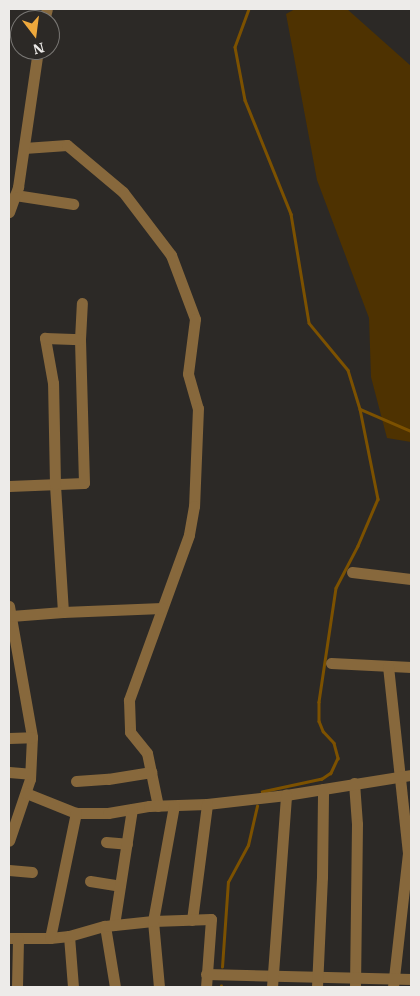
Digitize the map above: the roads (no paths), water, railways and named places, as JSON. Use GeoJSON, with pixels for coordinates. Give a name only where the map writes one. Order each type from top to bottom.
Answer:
{"type":"FeatureCollection","features":[{"type":"Feature","properties":{"kind":"street"},"geometry":{"type":"LineString","coordinates":[[9,212],[15,195],[24,148],[37,60]]}},
{"type":"Feature","properties":{"kind":"street"},"geometry":{"type":"LineString","coordinates":[[24,148],[67,145],[123,192],[171,255],[196,319],[188,374],[198,408],[194,506],[189,536],[129,700],[130,732],[147,752],[158,806]]}},
{"type":"Feature","properties":{"kind":"street"},"geometry":{"type":"LineString","coordinates":[[15,195],[73,204]]}},
{"type":"Feature","properties":{"kind":"street"},"geometry":{"type":"LineString","coordinates":[[9,486],[84,483],[80,339],[82,303]]}},
{"type":"Feature","properties":{"kind":"street"},"geometry":{"type":"LineString","coordinates":[[63,612],[55,484],[52,384],[45,338],[80,339]]}},
{"type":"Feature","properties":{"kind":"street"},"geometry":{"type":"LineString","coordinates":[[352,572],[411,579]]}},
{"type":"Feature","properties":{"kind":"street"},"geometry":{"type":"LineString","coordinates":[[9,840],[13,816],[26,793],[30,774],[32,737],[10,611],[63,612],[162,608]]}},
{"type":"Feature","properties":{"kind":"street"},"geometry":{"type":"LineString","coordinates":[[331,663],[411,667]]}},
{"type":"Feature","properties":{"kind":"street"},"geometry":{"type":"LineString","coordinates":[[388,666],[398,776],[408,853],[392,982]]}},
{"type":"Feature","properties":{"kind":"street"},"geometry":{"type":"LineString","coordinates":[[9,738],[32,737]]}},
{"type":"Feature","properties":{"kind":"street"},"geometry":{"type":"LineString","coordinates":[[9,772],[30,774]]}},
{"type":"Feature","properties":{"kind":"street"},"geometry":{"type":"LineString","coordinates":[[76,781],[108,779],[151,772]]}},
{"type":"Feature","properties":{"kind":"street"},"geometry":{"type":"LineString","coordinates":[[26,793],[76,813],[108,814],[158,806],[207,804],[286,795],[411,775]]}},
{"type":"Feature","properties":{"kind":"street"},"geometry":{"type":"LineString","coordinates":[[354,783],[357,824],[355,982]]}},
{"type":"Feature","properties":{"kind":"street"},"geometry":{"type":"LineString","coordinates":[[317,981],[322,876],[323,789]]}},
{"type":"Feature","properties":{"kind":"street"},"geometry":{"type":"LineString","coordinates":[[272,987],[286,795]]}},
{"type":"Feature","properties":{"kind":"street"},"geometry":{"type":"LineString","coordinates":[[192,920],[207,804]]}},
{"type":"Feature","properties":{"kind":"street"},"geometry":{"type":"LineString","coordinates":[[159,987],[153,921],[174,806]]}},
{"type":"Feature","properties":{"kind":"street"},"geometry":{"type":"LineString","coordinates":[[115,987],[110,925],[120,886],[132,809]]}},
{"type":"Feature","properties":{"kind":"street"},"geometry":{"type":"LineString","coordinates":[[50,938],[76,813]]}},
{"type":"Feature","properties":{"kind":"street"},"geometry":{"type":"LineString","coordinates":[[106,842],[127,844]]}},
{"type":"Feature","properties":{"kind":"street"},"geometry":{"type":"LineString","coordinates":[[9,870],[32,872]]}},
{"type":"Feature","properties":{"kind":"street"},"geometry":{"type":"LineString","coordinates":[[90,882],[120,886]]}},
{"type":"Feature","properties":{"kind":"street"},"geometry":{"type":"LineString","coordinates":[[18,987],[14,938],[69,936],[110,925],[211,919],[206,987]]}},
{"type":"Feature","properties":{"kind":"street"},"geometry":{"type":"LineString","coordinates":[[69,936],[73,987]]}},
{"type":"Feature","properties":{"kind":"street"},"geometry":{"type":"LineString","coordinates":[[206,974],[273,974],[317,981],[355,982],[392,982],[411,979]]}},
{"type":"Feature","properties":{"kind":"waterway"},"geometry":{"type":"LineString","coordinates":[[249,9],[235,47],[245,100],[291,214],[309,323],[348,370],[360,409],[378,499],[358,546],[336,588],[319,702],[319,721],[323,731],[334,743],[338,758],[331,773],[322,779],[262,792]]}},
{"type":"Feature","properties":{"kind":"waterway"},"geometry":{"type":"LineString","coordinates":[[360,409],[411,431]]}},
{"type":"Feature","properties":{"kind":"waterway"},"geometry":{"type":"LineString","coordinates":[[222,967],[228,882],[248,845],[257,806]]}}]}
